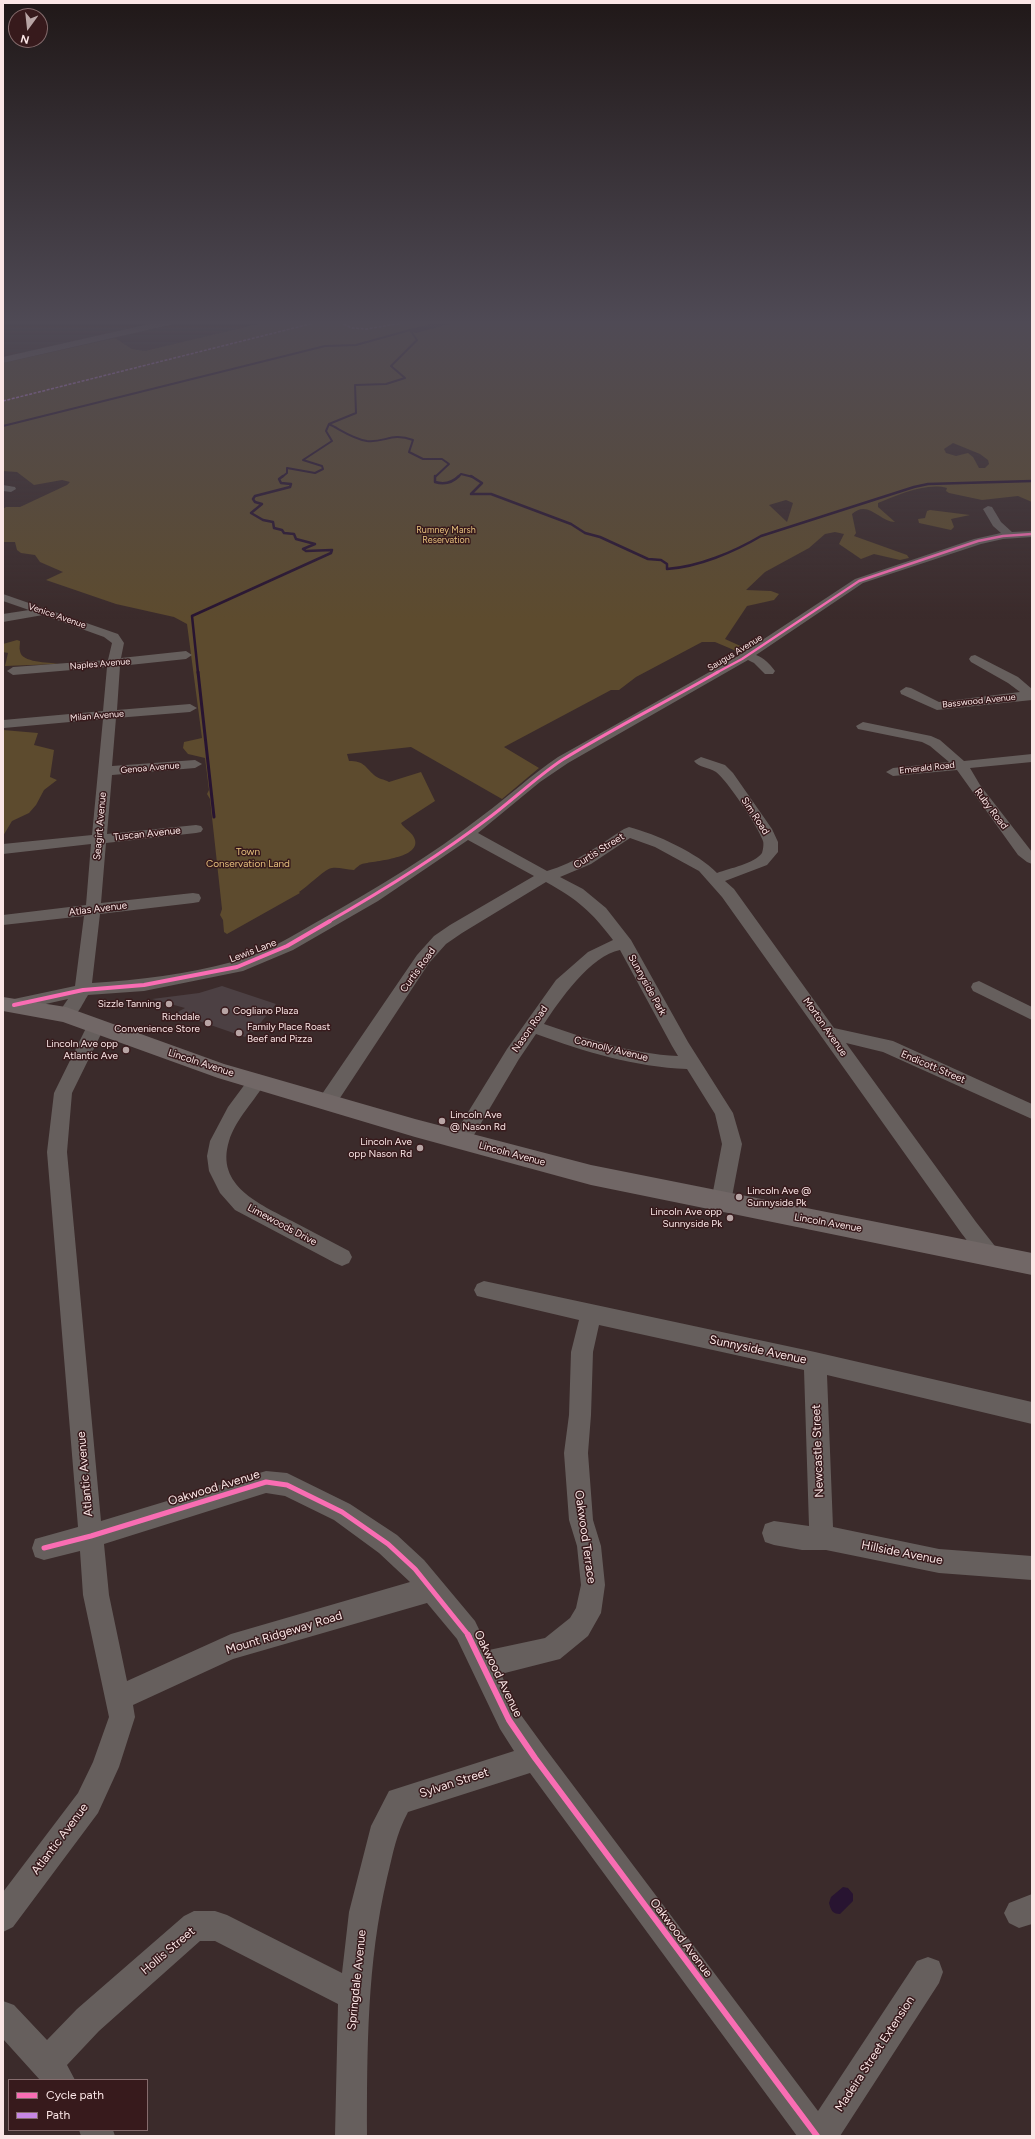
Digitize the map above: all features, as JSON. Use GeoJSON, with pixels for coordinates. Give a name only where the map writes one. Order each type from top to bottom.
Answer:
{"type":"FeatureCollection","features":[{"type":"Feature","properties":{"kind":"main road","name":"Lincoln Avenue"},"geometry":{"type":"LineString","coordinates":[[9,1004],[66,1015],[154,1048],[327,1102],[592,1175],[1032,1264]]}},
{"type":"Feature","properties":{"kind":"street"},"geometry":{"type":"LineString","coordinates":[[988,509],[997,524],[1010,536]]}},
{"type":"Feature","properties":{"kind":"street","name":"Saugus Avenue"},"geometry":{"type":"LineString","coordinates":[[468,834],[535,779],[570,756],[748,656],[859,581],[978,541],[1032,534]]}},
{"type":"Feature","properties":{"kind":"street","name":"Venice Avenue"},"geometry":{"type":"LineString","coordinates":[[3,597],[112,636]]}},
{"type":"Feature","properties":{"kind":"street"},"geometry":{"type":"LineString","coordinates":[[3,618],[44,611]]}},
{"type":"Feature","properties":{"kind":"street","name":"Seagirt Avenue"},"geometry":{"type":"LineString","coordinates":[[66,1015],[83,990],[93,910],[109,715],[114,663],[118,643],[112,636]]}},
{"type":"Feature","properties":{"kind":"street","name":"Naples Avenue"},"geometry":{"type":"LineString","coordinates":[[13,671],[114,663],[186,655]]}},
{"type":"Feature","properties":{"kind":"street"},"geometry":{"type":"LineString","coordinates":[[748,656],[758,660],[769,671]]}},
{"type":"Feature","properties":{"kind":"street"},"geometry":{"type":"LineString","coordinates":[[975,658],[984,665],[1013,680],[1032,696]]}},
{"type":"Feature","properties":{"kind":"street","name":"Basswood Avenue"},"geometry":{"type":"LineString","coordinates":[[906,690],[936,706],[1032,696]]}},
{"type":"Feature","properties":{"kind":"street","name":"Milan Avenue"},"geometry":{"type":"LineString","coordinates":[[4,724],[190,708]]}},
{"type":"Feature","properties":{"kind":"street","name":"Ruby Road"},"geometry":{"type":"LineString","coordinates":[[863,726],[926,739],[935,743],[961,765],[974,786],[1028,856]]}},
{"type":"Feature","properties":{"kind":"street","name":"Emerald Road"},"geometry":{"type":"LineString","coordinates":[[893,772],[1032,758]]}},
{"type":"Feature","properties":{"kind":"street","name":"Sim Road"},"geometry":{"type":"LineString","coordinates":[[701,761],[720,768],[728,776],[765,829],[771,842],[770,852],[762,862],[714,879]]}},
{"type":"Feature","properties":{"kind":"street","name":"Genoa Avenue"},"geometry":{"type":"LineString","coordinates":[[104,771],[195,764]]}},
{"type":"Feature","properties":{"kind":"street","name":"Tuscan Avenue"},"geometry":{"type":"LineString","coordinates":[[3,849],[196,829]]}},
{"type":"Feature","properties":{"kind":"street","name":"Morton Avenue"},"geometry":{"type":"LineString","coordinates":[[629,832],[660,844],[704,868],[728,893],[969,1228],[992,1255]]}},
{"type":"Feature","properties":{"kind":"street","name":"Curtis Street"},"geometry":{"type":"LineString","coordinates":[[545,876],[565,871],[586,861],[629,832]]}},
{"type":"Feature","properties":{"kind":"street","name":"Sunnyside Park"},"geometry":{"type":"LineString","coordinates":[[468,834],[577,893],[600,912],[625,944],[692,1063],[724,1113],[732,1144],[721,1202]]}},
{"type":"Feature","properties":{"kind":"street","name":"Lewis Lane"},"geometry":{"type":"LineString","coordinates":[[9,1004],[83,990],[144,985],[237,967],[287,946],[372,897],[468,834]]}},
{"type":"Feature","properties":{"kind":"street","name":"Curtis Road"},"geometry":{"type":"LineString","coordinates":[[327,1102],[423,959],[440,940],[545,876]]}},
{"type":"Feature","properties":{"kind":"street","name":"Atlas Avenue"},"geometry":{"type":"LineString","coordinates":[[3,920],[193,898]]}},
{"type":"Feature","properties":{"kind":"street","name":"Nason Road"},"geometry":{"type":"LineString","coordinates":[[461,1140],[513,1054],[562,984],[594,956],[612,946],[625,944]]}},
{"type":"Feature","properties":{"kind":"street"},"geometry":{"type":"LineString","coordinates":[[979,987],[1032,1014]]}},
{"type":"Feature","properties":{"kind":"street","name":"Atlantic Avenue"},"geometry":{"type":"LineString","coordinates":[[3,1917],[49,1852],[88,1803],[105,1767],[122,1717],[96,1595],[58,1152],[64,1093],[96,1026]]}},
{"type":"Feature","properties":{"kind":"street","name":"Connolly Avenue"},"geometry":{"type":"LineString","coordinates":[[532,1026],[619,1053],[667,1063],[692,1063]]}},
{"type":"Feature","properties":{"kind":"street","name":"Endicott Street"},"geometry":{"type":"LineString","coordinates":[[829,1033],[886,1046],[998,1095],[1032,1112]]}},
{"type":"Feature","properties":{"kind":"street","name":"Limewoods Drive"},"geometry":{"type":"LineString","coordinates":[[256,1080],[220,1134],[216,1149],[223,1182],[230,1192],[242,1204],[342,1258]]}},
{"type":"Feature","properties":{"kind":"street","name":"Sunnyside Avenue"},"geometry":{"type":"LineString","coordinates":[[484,1290],[523,1297],[592,1314],[815,1362],[1032,1413]]}},
{"type":"Feature","properties":{"kind":"street","name":"Oakwood Terrace"},"geometry":{"type":"LineString","coordinates":[[482,1666],[551,1650],[579,1627],[588,1614],[593,1585],[589,1546],[581,1520],[576,1453],[580,1415],[582,1352],[592,1314]]}},
{"type":"Feature","properties":{"kind":"street","name":"Newcastle Street"},"geometry":{"type":"LineString","coordinates":[[815,1362],[821,1530],[826,1538]]}},
{"type":"Feature","properties":{"kind":"street","name":"Oakwood Avenue"},"geometry":{"type":"LineString","coordinates":[[44,1548],[91,1536],[266,1482],[287,1485],[342,1512],[388,1544],[415,1569],[466,1630],[509,1720],[535,1758],[817,2136]]}},
{"type":"Feature","properties":{"kind":"street","name":"Hillside Avenue"},"geometry":{"type":"LineString","coordinates":[[774,1532],[802,1538],[826,1538],[939,1560],[1032,1568]]}},
{"type":"Feature","properties":{"kind":"street","name":"Mount Ridgeway Road"},"geometry":{"type":"LineString","coordinates":[[119,1698],[231,1647],[431,1589]]}},
{"type":"Feature","properties":{"kind":"street","name":"Sylvan Street"},"geometry":{"type":"LineString","coordinates":[[385,1826],[399,1801],[535,1758]]}},
{"type":"Feature","properties":{"kind":"street","name":"Springdale Avenue"},"geometry":{"type":"LineString","coordinates":[[351,2136],[352,2019],[354,1996],[364,1912],[385,1826]]}},
{"type":"Feature","properties":{"kind":"street","name":"Hollis Street"},"geometry":{"type":"LineString","coordinates":[[53,2072],[88,2020],[194,1926],[215,1926],[227,1930],[354,1996]]}},
{"type":"Feature","properties":{"kind":"street","name":"Madeira Street Extension"},"geometry":{"type":"LineString","coordinates":[[821,2136],[928,1972]]}},
{"type":"Feature","properties":{"kind":"street"},"geometry":{"type":"LineString","coordinates":[[3,2016],[53,2072]]}},
{"type":"Feature","properties":{"kind":"green space","name":"Rumney Marsh Reservation"},"geometry":{"type":"Polygon","coordinates":[[[3,421],[1032,421],[1032,502],[1018,496],[982,500],[949,493],[946,491],[947,488],[930,487],[912,490],[878,503],[878,507],[895,522],[884,519],[869,510],[858,510],[852,514],[856,533],[854,536],[907,555],[909,558],[900,560],[874,554],[861,559],[839,544],[844,534],[835,532],[825,534],[809,548],[765,572],[746,590],[771,591],[779,594],[774,600],[747,606],[725,639],[747,649],[741,653],[715,642],[702,642],[636,677],[619,690],[611,690],[504,747],[539,768],[502,799],[411,747],[347,754],[349,761],[361,763],[376,776],[389,782],[421,772],[435,801],[401,823],[414,837],[415,846],[403,855],[362,864],[354,870],[337,868],[329,869],[299,892],[300,893],[227,934],[224,932],[223,920],[220,915],[222,909],[210,799],[207,794],[209,790],[205,758],[188,754],[183,748],[184,742],[202,738],[187,624],[174,617],[116,604],[46,580],[63,572],[40,562],[35,555],[21,553],[17,550],[15,542],[3,542],[3,509],[6,507],[20,507],[67,485],[70,482],[62,480],[34,485],[17,472],[3,471],[3,421]],[[953,443],[944,449],[946,453],[956,456],[968,453],[973,457],[979,468],[985,468],[989,464],[988,460],[980,454],[953,443]],[[786,500],[769,505],[787,522],[793,503],[786,500]]]}},
{"type":"Feature","properties":{"kind":"green space"},"geometry":{"type":"Polygon","coordinates":[[[930,510],[970,515],[951,519],[954,527],[951,530],[919,523],[918,519],[925,518],[927,511],[930,510]]]}},
{"type":"Feature","properties":{"kind":"green space"},"geometry":{"type":"Polygon","coordinates":[[[17,640],[20,641],[20,651],[25,658],[58,664],[5,666],[8,653],[3,652],[3,644],[17,640]]]}},
{"type":"Feature","properties":{"kind":"green space"},"geometry":{"type":"Polygon","coordinates":[[[3,730],[38,733],[34,745],[54,750],[50,777],[57,780],[44,790],[36,805],[29,813],[12,821],[3,836],[3,730]]]}},
{"type":"Feature","properties":{"kind":"shaded area"},"geometry":{"type":"Polygon","coordinates":[[[843,1887],[848,1888],[853,1894],[853,1901],[840,1914],[837,1914],[832,1911],[829,1903],[831,1897],[843,1887]]]}},
{"type":"Feature","properties":{"kind":"building","name":"Cogliano Plaza"},"geometry":{"type":"Polygon","coordinates":[[[222,986],[276,1004],[253,1032],[250,1031],[245,1037],[176,1013],[185,1008],[152,999],[199,993],[222,986]]]}},
{"type":"Feature","properties":{"kind":"waterway"},"geometry":{"type":"LineString","coordinates":[[3,426],[24,421]]}},
{"type":"Feature","properties":{"kind":"waterway"},"geometry":{"type":"LineString","coordinates":[[329,424],[337,421]]}},
{"type":"Feature","properties":{"kind":"waterway"},"geometry":{"type":"LineString","coordinates":[[282,477],[287,473],[287,468],[315,473],[323,469],[322,466],[303,460],[332,441],[326,431],[329,424]]}},
{"type":"Feature","properties":{"kind":"waterway"},"geometry":{"type":"LineString","coordinates":[[329,424],[352,436],[367,441],[379,441],[394,437],[413,440],[409,452],[423,459],[442,459],[449,464],[435,477]]}},
{"type":"Feature","properties":{"kind":"waterway"},"geometry":{"type":"LineString","coordinates":[[459,476],[461,474],[472,477]]}},
{"type":"Feature","properties":{"kind":"waterway"},"geometry":{"type":"LineString","coordinates":[[198,673],[192,616],[331,553],[332,550],[306,551],[303,549],[315,544],[296,539],[294,534],[284,533],[282,530],[274,528],[273,522],[263,520],[251,513],[262,504],[255,502],[253,499],[255,496],[290,487],[291,484],[281,483],[279,479],[283,476]]}},
{"type":"Feature","properties":{"kind":"waterway"},"geometry":{"type":"LineString","coordinates":[[435,477],[435,482],[445,483],[451,482],[459,476]]}},
{"type":"Feature","properties":{"kind":"waterway"},"geometry":{"type":"LineString","coordinates":[[472,477],[482,483],[471,494],[491,494],[571,524],[585,533],[600,537],[648,559],[661,560],[667,564],[667,569],[679,568],[716,558],[761,536],[914,487],[928,484],[1032,481]]}},
{"type":"Feature","properties":{"kind":"waterway"},"geometry":{"type":"LineString","coordinates":[[198,672],[214,817]]}},
{"type":"Feature","properties":{"kind":"cycle path"},"geometry":{"type":"LineString","coordinates":[[14,1005],[83,990],[144,985],[237,967],[287,946],[372,897],[459,840],[488,819],[535,779],[563,760],[742,659],[859,581],[978,541],[1003,536],[1032,534]]}},
{"type":"Feature","properties":{"kind":"cycle path"},"geometry":{"type":"LineString","coordinates":[[44,1548],[91,1536],[266,1482],[287,1485],[342,1512],[388,1544],[415,1569],[466,1630],[509,1720],[535,1758],[817,2136]]}},
{"type":"Feature","properties":{"kind":"place","name":"Sizzle Tanning"},"geometry":{"type":"Point","coordinates":[169,1004]}},
{"type":"Feature","properties":{"kind":"place","name":"Cogliano Plaza"},"geometry":{"type":"Point","coordinates":[225,1011]}},
{"type":"Feature","properties":{"kind":"place","name":"Richdale Convenience Store"},"geometry":{"type":"Point","coordinates":[208,1023]}},
{"type":"Feature","properties":{"kind":"place","name":"Family Place Roast Beef and Pizza"},"geometry":{"type":"Point","coordinates":[239,1033]}},
{"type":"Feature","properties":{"kind":"place","name":"Lincoln Ave opp Atlantic Ave"},"geometry":{"type":"Point","coordinates":[126,1050]}},
{"type":"Feature","properties":{"kind":"place","name":"Lincoln Ave @ Nason Rd"},"geometry":{"type":"Point","coordinates":[442,1121]}},
{"type":"Feature","properties":{"kind":"place","name":"Lincoln Ave opp Nason Rd"},"geometry":{"type":"Point","coordinates":[420,1148]}},
{"type":"Feature","properties":{"kind":"place","name":"Lincoln Ave @ Sunnyside Pk"},"geometry":{"type":"Point","coordinates":[739,1197]}},
{"type":"Feature","properties":{"kind":"place","name":"Lincoln Ave opp Sunnyside Pk"},"geometry":{"type":"Point","coordinates":[730,1218]}},
{"type":"Feature","properties":{"kind":"park label","name":"Town Conservation Land"},"geometry":{"type":"Point","coordinates":[248,858]}}]}
